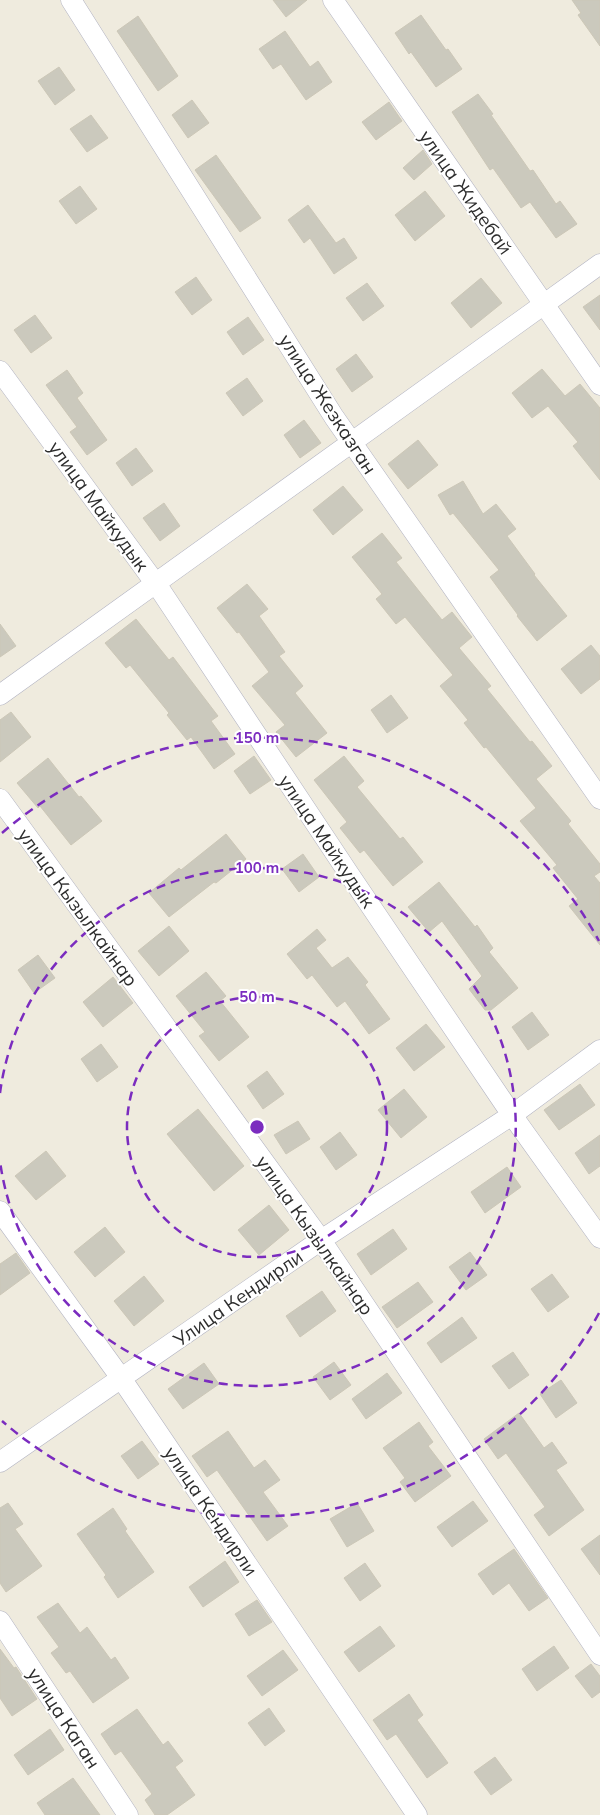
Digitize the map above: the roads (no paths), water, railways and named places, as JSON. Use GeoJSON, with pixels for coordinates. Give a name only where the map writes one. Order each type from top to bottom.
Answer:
{"type":"FeatureCollection","features":[{"type":"Feature","properties":{"kind":"street","name":"улица Жезказган"},"geometry":{"type":"LineString","coordinates":[[71,0],[334,417],[600,799]]}},
{"type":"Feature","properties":{"kind":"street","name":"улица Жидебай"},"geometry":{"type":"LineString","coordinates":[[333,0],[600,385]]}},
{"type":"Feature","properties":{"kind":"street"},"geometry":{"type":"LineString","coordinates":[[0,695],[600,264]]}},
{"type":"Feature","properties":{"kind":"street","name":"улица Майкудык"},"geometry":{"type":"LineString","coordinates":[[0,371],[155,583],[512,1115],[600,1238]]}},
{"type":"Feature","properties":{"kind":"street","name":"улица Кызылкайнар"},"geometry":{"type":"LineString","coordinates":[[0,799],[321,1240],[600,1655]]}},
{"type":"Feature","properties":{"kind":"street","name":"Улица Кендирли"},"geometry":{"type":"LineString","coordinates":[[0,1462],[321,1240],[512,1115],[600,1050]]}},
{"type":"Feature","properties":{"kind":"street","name":"улица Кендирли"},"geometry":{"type":"LineString","coordinates":[[0,1210],[121,1378],[417,1815]]}},
{"type":"Feature","properties":{"kind":"street","name":"улица Каган"},"geometry":{"type":"LineString","coordinates":[[0,1621],[128,1815]]}}]}
